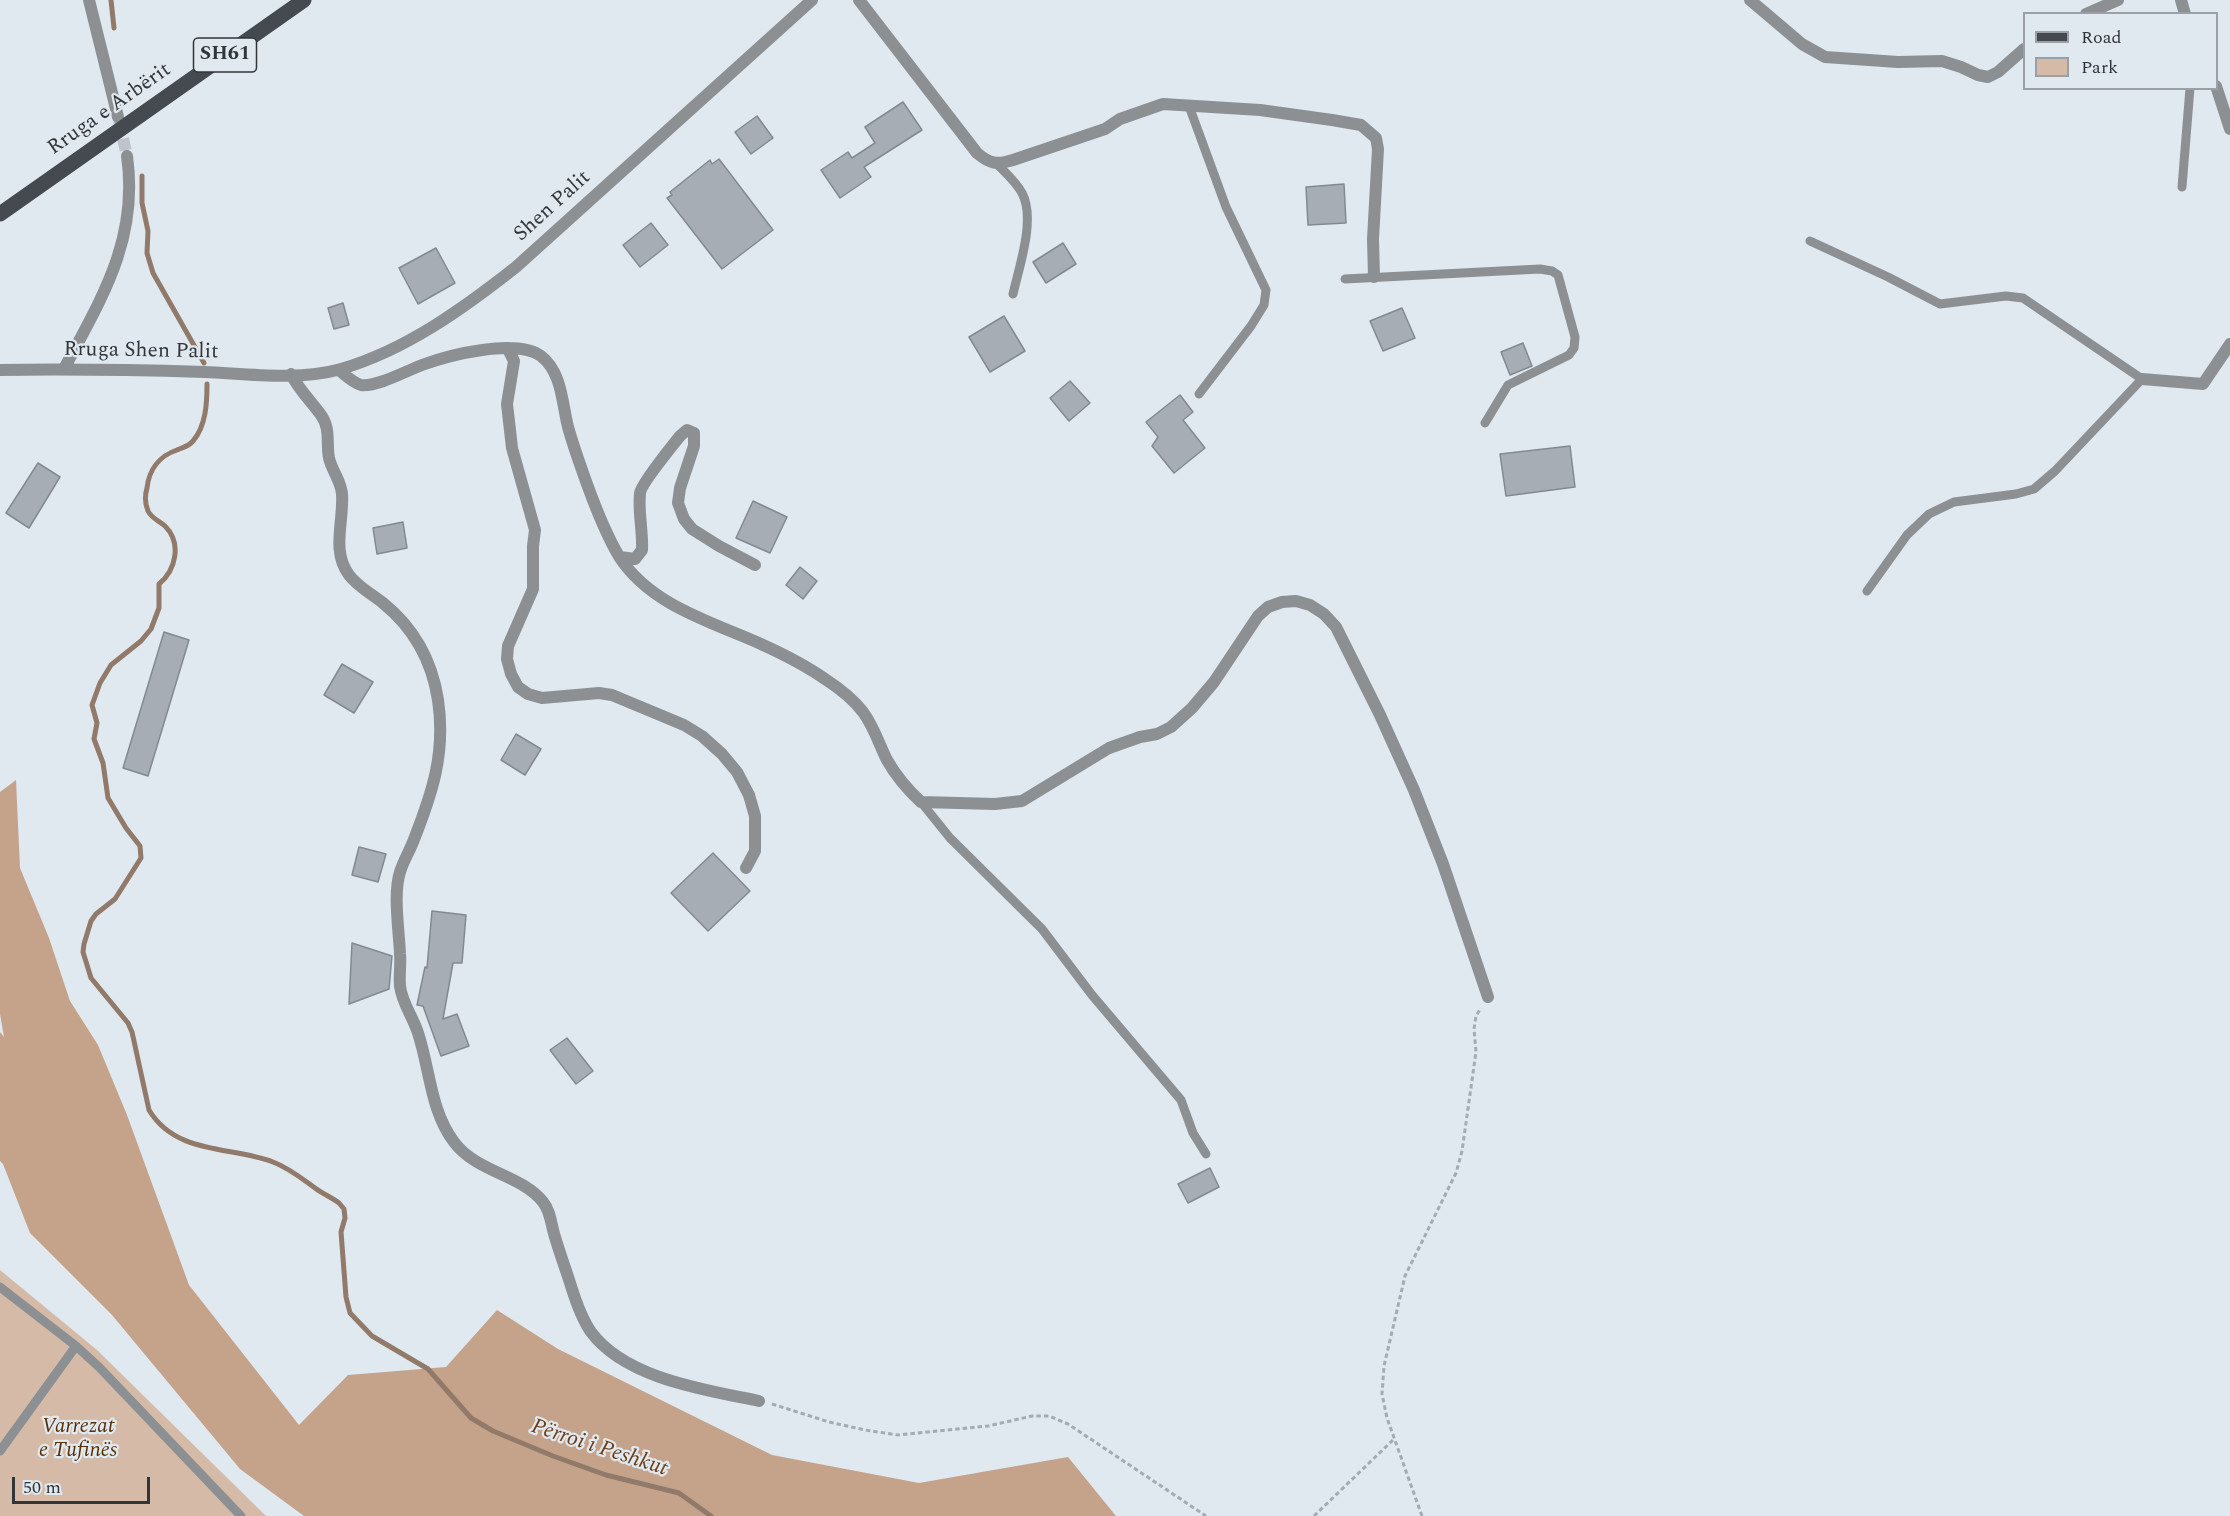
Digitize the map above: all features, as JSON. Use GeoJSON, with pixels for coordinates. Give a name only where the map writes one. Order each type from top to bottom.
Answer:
{"type":"FeatureCollection","features":[{"type":"Feature","properties":{"kind":"main road","name":"Rruga e Arbërit"},"geometry":{"type":"LineString","coordinates":[[0,214],[304,0]]}},
{"type":"Feature","properties":{"kind":"street"},"geometry":{"type":"LineString","coordinates":[[89,0],[118,117]]}},
{"type":"Feature","properties":{"kind":"street","name":"Shen Palit"},"geometry":{"type":"LineString","coordinates":[[286,374],[317,373],[339,369],[391,349],[445,319],[479,296],[516,267],[812,0]]}},
{"type":"Feature","properties":{"kind":"street"},"geometry":{"type":"LineString","coordinates":[[859,0],[977,153],[988,162],[998,165],[1105,129],[1120,119],[1163,104],[1260,110],[1361,125],[1376,138],[1378,149],[1372,239],[1374,277]]}},
{"type":"Feature","properties":{"kind":"street"},"geometry":{"type":"LineString","coordinates":[[1750,0],[1802,44],[1825,57],[1898,62],[1942,61],[1988,77],[1998,72],[2023,51]]}},
{"type":"Feature","properties":{"kind":"street"},"geometry":{"type":"LineString","coordinates":[[2091,12],[2118,0]]}},
{"type":"Feature","properties":{"kind":"street"},"geometry":{"type":"LineString","coordinates":[[2218,89],[2230,129]]}},
{"type":"Feature","properties":{"kind":"street"},"geometry":{"type":"LineString","coordinates":[[64,369],[100,303],[117,264],[125,235],[128,207],[127,156]]}},
{"type":"Feature","properties":{"kind":"street"},"geometry":{"type":"LineString","coordinates":[[2142,379],[2203,384],[2230,344]]}},
{"type":"Feature","properties":{"kind":"street"},"geometry":{"type":"LineString","coordinates":[[339,369],[353,381],[362,385],[460,354],[508,349],[531,351],[542,357],[552,368],[558,380],[568,427],[583,473],[620,557],[634,576],[682,610],[794,660],[846,694],[871,725],[899,778],[921,802],[995,804],[1022,801],[1108,748],[1157,734],[1171,727],[1214,682],[1258,616],[1269,607],[1282,602],[1296,600],[1310,605],[1324,614],[1336,627],[1380,714],[1414,790],[1443,864],[1467,929],[1488,997]]}},
{"type":"Feature","properties":{"kind":"street"},"geometry":{"type":"LineString","coordinates":[[508,349],[513,361],[507,404],[512,448],[533,516],[535,530],[533,589],[508,646],[507,660],[511,674],[518,687],[528,694],[542,698],[598,693],[612,695],[684,725],[702,736],[737,772],[749,795],[755,816],[755,850],[746,868]]}},
{"type":"Feature","properties":{"kind":"street","name":"Rruga Shen Palit"},"geometry":{"type":"LineString","coordinates":[[0,370],[64,369],[286,374]]}},
{"type":"Feature","properties":{"kind":"street"},"geometry":{"type":"LineString","coordinates":[[286,374],[322,417],[327,429],[328,457],[341,486],[339,549],[343,563],[349,575],[385,604],[416,638],[429,665],[439,703],[439,767],[426,809],[399,874],[398,922],[400,987],[418,1031],[433,1098],[445,1126],[454,1143],[474,1160],[528,1189],[543,1201],[552,1220],[577,1305],[591,1332],[611,1352],[650,1374],[759,1401]]}},
{"type":"Feature","properties":{"kind":"street"},"geometry":{"type":"LineString","coordinates":[[620,557],[635,558],[642,550],[640,490],[669,450],[687,430],[694,433],[694,446],[680,488],[678,503],[684,519],[692,529],[755,565]]}},
{"type":"Feature","properties":{"kind":"lane"},"geometry":{"type":"LineString","coordinates":[[2182,188],[2190,90]]}},
{"type":"Feature","properties":{"kind":"lane"},"geometry":{"type":"LineString","coordinates":[[1189,106],[1226,207],[1266,290],[1264,305],[1251,326],[1199,394]]}},
{"type":"Feature","properties":{"kind":"lane"},"geometry":{"type":"LineString","coordinates":[[998,165],[1023,193],[1027,211],[1026,234],[1013,294]]}},
{"type":"Feature","properties":{"kind":"lane"},"geometry":{"type":"LineString","coordinates":[[1810,242],[1888,277],[1940,304],[2006,296],[2022,298],[2142,379],[2055,471],[2034,489],[2016,494],[1954,502],[1929,514],[1906,535],[1867,591]]}},
{"type":"Feature","properties":{"kind":"lane"},"geometry":{"type":"LineString","coordinates":[[1345,279],[1540,269],[1551,270],[1558,275],[1575,337],[1574,348],[1560,361],[1508,385],[1485,423]]}},
{"type":"Feature","properties":{"kind":"lane"},"geometry":{"type":"LineString","coordinates":[[921,802],[950,838],[1042,929],[1092,995],[1175,1092],[1181,1100],[1193,1133],[1206,1154]]}},
{"type":"Feature","properties":{"kind":"lane"},"geometry":{"type":"LineString","coordinates":[[0,1287],[76,1346],[99,1367],[241,1516]]}},
{"type":"Feature","properties":{"kind":"lane"},"geometry":{"type":"LineString","coordinates":[[0,1451],[76,1346]]}},
{"type":"Feature","properties":{"kind":"path"},"geometry":{"type":"LineString","coordinates":[[1422,1516],[1387,1418],[1382,1394],[1384,1366],[1405,1276],[1456,1173],[1462,1151],[1476,1052],[1474,1029],[1476,1016],[1488,997]]}},
{"type":"Feature","properties":{"kind":"path"},"geometry":{"type":"LineString","coordinates":[[759,1401],[847,1426],[898,1435],[988,1425],[1032,1416],[1049,1416],[1068,1424],[1206,1516]]}},
{"type":"Feature","properties":{"kind":"path"},"geometry":{"type":"LineString","coordinates":[[1314,1516],[1394,1439]]}},
{"type":"Feature","properties":{"kind":"green space","name":"Varrezat e Tufinës"},"geometry":{"type":"Polygon","coordinates":[[[0,1270],[97,1350],[266,1516],[0,1516],[0,1270]]]}},
{"type":"Feature","properties":{"kind":"shaded area"},"geometry":{"type":"Polygon","coordinates":[[[16,780],[20,868],[49,938],[70,1001],[98,1045],[127,1115],[189,1285],[299,1425],[348,1375],[446,1367],[497,1310],[558,1349],[772,1455],[919,1483],[1068,1457],[1116,1516],[304,1516],[240,1469],[112,1315],[30,1233],[0,1161],[0,1032],[4,1037],[0,1014],[0,792],[16,780]]]}},
{"type":"Feature","properties":{"kind":"building"},"geometry":{"type":"Polygon","coordinates":[[[903,102],[922,130],[864,167],[871,177],[840,198],[821,170],[848,152],[852,158],[875,143],[865,127],[903,102]]]}},
{"type":"Feature","properties":{"kind":"building"},"geometry":{"type":"Polygon","coordinates":[[[757,116],[773,138],[751,154],[735,132],[757,116]]]}},
{"type":"Feature","properties":{"kind":"building"},"geometry":{"type":"Polygon","coordinates":[[[719,159],[773,230],[722,269],[667,198],[672,195],[670,192],[710,160],[712,164],[719,159]]]}},
{"type":"Feature","properties":{"kind":"building"},"geometry":{"type":"Polygon","coordinates":[[[1344,184],[1346,223],[1308,225],[1306,187],[1344,184]]]}},
{"type":"Feature","properties":{"kind":"building"},"geometry":{"type":"Polygon","coordinates":[[[651,223],[668,245],[640,267],[623,245],[651,223]]]}},
{"type":"Feature","properties":{"kind":"building"},"geometry":{"type":"Polygon","coordinates":[[[1063,243],[1076,264],[1046,283],[1033,262],[1063,243]]]}},
{"type":"Feature","properties":{"kind":"building"},"geometry":{"type":"Polygon","coordinates":[[[436,248],[455,283],[418,304],[399,268],[436,248]]]}},
{"type":"Feature","properties":{"kind":"building"},"geometry":{"type":"Polygon","coordinates":[[[343,303],[349,325],[334,329],[328,308],[343,303]]]}},
{"type":"Feature","properties":{"kind":"building"},"geometry":{"type":"Polygon","coordinates":[[[1402,308],[1415,338],[1383,351],[1370,321],[1402,308]]]}},
{"type":"Feature","properties":{"kind":"building"},"geometry":{"type":"Polygon","coordinates":[[[1004,316],[1025,351],[990,372],[969,337],[1004,316]]]}},
{"type":"Feature","properties":{"kind":"building"},"geometry":{"type":"Polygon","coordinates":[[[1523,343],[1532,366],[1510,375],[1501,352],[1523,343]]]}},
{"type":"Feature","properties":{"kind":"building"},"geometry":{"type":"Polygon","coordinates":[[[1070,381],[1090,403],[1069,421],[1050,398],[1070,381]]]}},
{"type":"Feature","properties":{"kind":"building"},"geometry":{"type":"Polygon","coordinates":[[[1180,395],[1193,412],[1183,420],[1205,448],[1174,473],[1152,446],[1158,437],[1146,422],[1180,395]]]}},
{"type":"Feature","properties":{"kind":"building"},"geometry":{"type":"Polygon","coordinates":[[[1570,446],[1575,487],[1506,496],[1500,454],[1570,446]]]}},
{"type":"Feature","properties":{"kind":"building"},"geometry":{"type":"Polygon","coordinates":[[[38,463],[60,477],[29,528],[6,513],[38,463]]]}},
{"type":"Feature","properties":{"kind":"building"},"geometry":{"type":"Polygon","coordinates":[[[753,501],[787,517],[770,553],[736,538],[753,501]]]}},
{"type":"Feature","properties":{"kind":"building"},"geometry":{"type":"Polygon","coordinates":[[[403,522],[407,548],[377,554],[373,528],[403,522]]]}},
{"type":"Feature","properties":{"kind":"building"},"geometry":{"type":"Polygon","coordinates":[[[800,567],[817,581],[803,599],[786,585],[800,567]]]}},
{"type":"Feature","properties":{"kind":"building"},"geometry":{"type":"Polygon","coordinates":[[[164,632],[189,640],[148,776],[123,768],[164,632]]]}},
{"type":"Feature","properties":{"kind":"building"},"geometry":{"type":"Polygon","coordinates":[[[342,664],[373,682],[354,713],[324,695],[342,664]]]}},
{"type":"Feature","properties":{"kind":"building"},"geometry":{"type":"Polygon","coordinates":[[[516,734],[541,749],[525,775],[501,760],[516,734]]]}},
{"type":"Feature","properties":{"kind":"building"},"geometry":{"type":"Polygon","coordinates":[[[359,847],[386,854],[378,882],[352,875],[359,847]]]}},
{"type":"Feature","properties":{"kind":"building"},"geometry":{"type":"Polygon","coordinates":[[[713,853],[750,891],[708,931],[671,893],[713,853]]]}},
{"type":"Feature","properties":{"kind":"building"},"geometry":{"type":"Polygon","coordinates":[[[432,911],[466,915],[462,963],[453,963],[443,1019],[457,1014],[469,1046],[441,1056],[423,1006],[417,1005],[425,967],[427,968],[432,911]]]}},
{"type":"Feature","properties":{"kind":"building"},"geometry":{"type":"Polygon","coordinates":[[[352,943],[392,956],[389,989],[349,1004],[352,943]]]}},
{"type":"Feature","properties":{"kind":"building"},"geometry":{"type":"Polygon","coordinates":[[[567,1038],[593,1071],[576,1084],[550,1050],[567,1038]]]}},
{"type":"Feature","properties":{"kind":"building"},"geometry":{"type":"Polygon","coordinates":[[[1210,1168],[1219,1187],[1188,1203],[1178,1184],[1210,1168]]]}},
{"type":"Feature","properties":{"kind":"waterway","name":"Përroi i Peshkut"},"geometry":{"type":"LineString","coordinates":[[111,0],[114,28]]}},
{"type":"Feature","properties":{"kind":"waterway","name":"Përroi i Peshkut"},"geometry":{"type":"LineString","coordinates":[[142,176],[142,203],[148,231],[147,253],[153,273],[204,363]]}},
{"type":"Feature","properties":{"kind":"waterway","name":"Përroi i Peshkut"},"geometry":{"type":"LineString","coordinates":[[207,384],[205,414],[197,435],[189,445],[160,460],[148,481],[146,494],[148,511],[165,526],[174,540],[175,548],[170,571],[159,584],[159,608],[151,629],[141,641],[111,665],[100,683],[92,705],[97,723],[94,739],[103,763],[108,798],[140,846],[141,858],[115,899],[91,921],[83,952],[91,978],[128,1023],[132,1032],[149,1110],[160,1124],[174,1135],[205,1147],[273,1162],[290,1170],[339,1203],[344,1209],[345,1218],[341,1232],[346,1297],[350,1313],[372,1336],[428,1369],[471,1418],[493,1431],[553,1456],[606,1475],[679,1493],[711,1516]]}},
{"type":"Feature","properties":{"kind":"tunnel"},"geometry":{"type":"LineString","coordinates":[[119,121],[127,156]]}}]}
